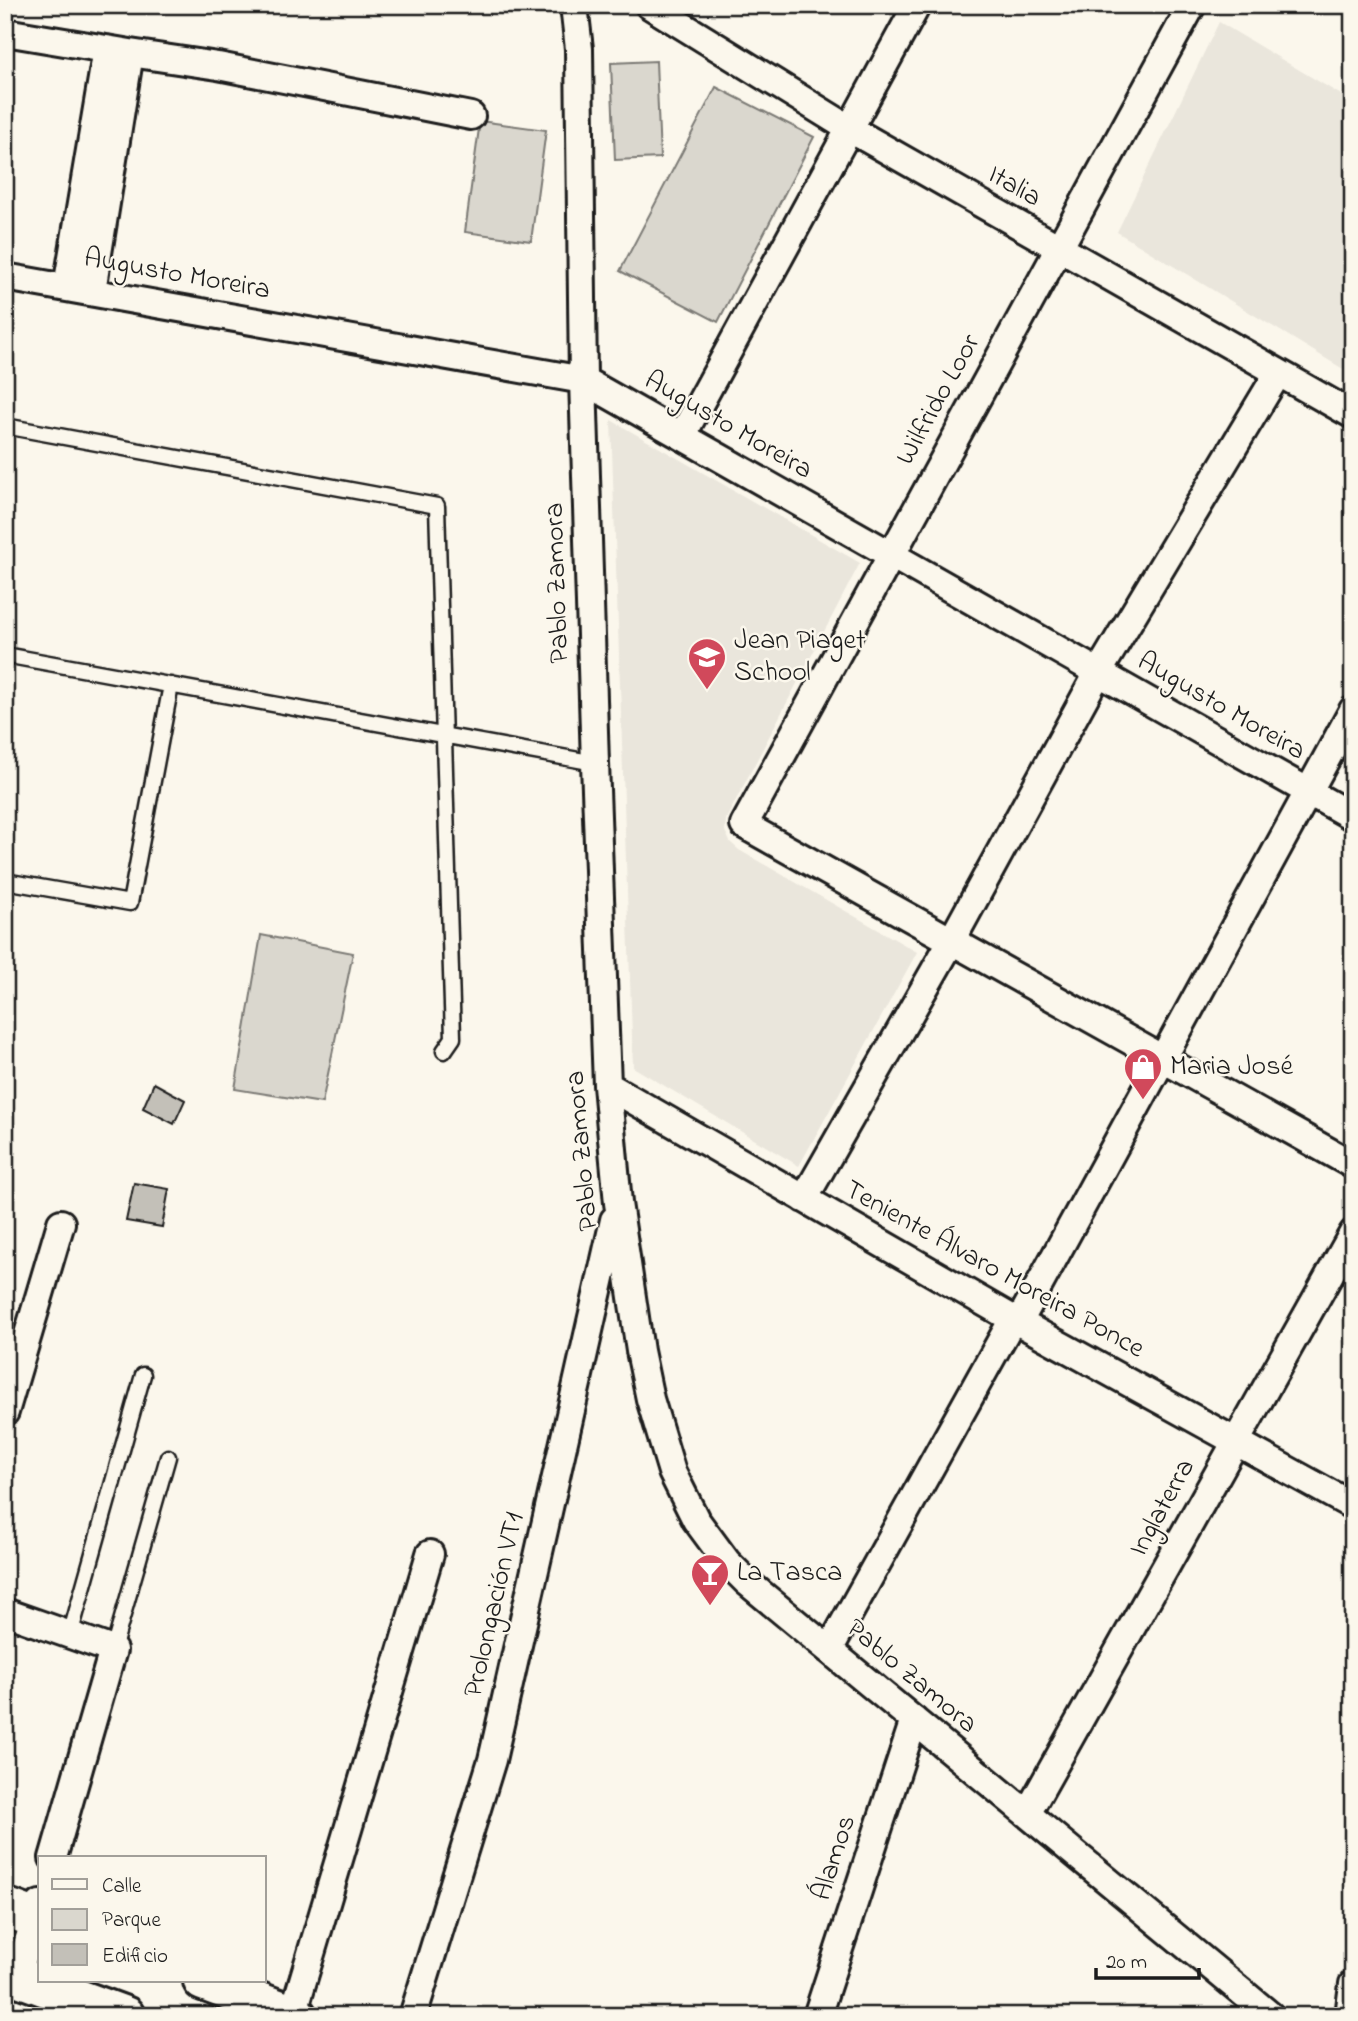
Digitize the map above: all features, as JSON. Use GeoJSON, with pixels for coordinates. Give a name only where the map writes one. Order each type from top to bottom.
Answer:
{"type":"FeatureCollection","features":[{"type":"Feature","properties":{"kind":"main road"},"geometry":{"type":"LineString","coordinates":[[11,1974],[125,2016]]}},
{"type":"Feature","properties":{"kind":"main road"},"geometry":{"type":"LineString","coordinates":[[206,1982],[295,2015]]}},
{"type":"Feature","properties":{"kind":"street","name":"Italia"},"geometry":{"type":"LineString","coordinates":[[649,5],[849,129],[1353,415]]}},
{"type":"Feature","properties":{"kind":"street"},"geometry":{"type":"LineString","coordinates":[[682,436],[917,5]]}},
{"type":"Feature","properties":{"kind":"street","name":"Wilfrido Loor"},"geometry":{"type":"LineString","coordinates":[[952,940],[744,825],[1192,5]]}},
{"type":"Feature","properties":{"kind":"street","name":"Pablo Zamora"},"geometry":{"type":"LineString","coordinates":[[582,8],[579,49],[583,380],[607,1085],[618,1203],[632,1304],[650,1399],[672,1472],[696,1520],[727,1562],[747,1582],[1271,2016]]}},
{"type":"Feature","properties":{"kind":"street"},"geometry":{"type":"LineString","coordinates":[[5,32],[218,66],[471,116]]}},
{"type":"Feature","properties":{"kind":"street"},"geometry":{"type":"LineString","coordinates":[[80,289],[118,51]]}},
{"type":"Feature","properties":{"kind":"street","name":"Augusto Moreira"},"geometry":{"type":"LineString","coordinates":[[5,276],[583,380],[1353,817]]}},
{"type":"Feature","properties":{"kind":"street"},"geometry":{"type":"LineString","coordinates":[[804,1199],[952,940],[1098,673],[1278,373]]}},
{"type":"Feature","properties":{"kind":"street"},"geometry":{"type":"LineString","coordinates":[[829,1650],[1162,1060],[1353,710]]}},
{"type":"Feature","properties":{"kind":"street"},"geometry":{"type":"LineString","coordinates":[[952,940],[1353,1165]]}},
{"type":"Feature","properties":{"kind":"street","name":"Teniente Álvaro Moreira Ponce"},"geometry":{"type":"LineString","coordinates":[[607,1085],[1016,1321],[1353,1506]]}},
{"type":"Feature","properties":{"kind":"street","name":"Prolongación VT1"},"geometry":{"type":"LineString","coordinates":[[413,2016],[492,1760],[618,1203]]}},
{"type":"Feature","properties":{"kind":"street"},"geometry":{"type":"LineString","coordinates":[[5,1412],[61,1223]]}},
{"type":"Feature","properties":{"kind":"street","name":"Inglaterra"},"geometry":{"type":"LineString","coordinates":[[1027,1814],[1353,1233]]}},
{"type":"Feature","properties":{"kind":"street"},"geometry":{"type":"LineString","coordinates":[[295,2015],[430,1555]]}},
{"type":"Feature","properties":{"kind":"street"},"geometry":{"type":"LineString","coordinates":[[5,1612],[113,1650],[54,1856]]}},
{"type":"Feature","properties":{"kind":"street","name":"Álamos"},"geometry":{"type":"LineString","coordinates":[[817,2016],[914,1720]]}},
{"type":"Feature","properties":{"kind":"street"},"geometry":{"type":"LineString","coordinates":[[11,1974],[30,1912]]}},
{"type":"Feature","properties":{"kind":"street"},"geometry":{"type":"LineString","coordinates":[[1349,2016],[1353,1984]]}},
{"type":"Feature","properties":{"kind":"lane"},"geometry":{"type":"LineString","coordinates":[[5,426],[437,506],[453,1038],[444,1051]]}},
{"type":"Feature","properties":{"kind":"lane"},"geometry":{"type":"LineString","coordinates":[[5,655],[595,763]]}},
{"type":"Feature","properties":{"kind":"lane"},"geometry":{"type":"LineString","coordinates":[[5,881],[130,903],[171,685]]}},
{"type":"Feature","properties":{"kind":"lane"},"geometry":{"type":"LineString","coordinates":[[70,1635],[143,1375]]}},
{"type":"Feature","properties":{"kind":"lane"},"geometry":{"type":"LineString","coordinates":[[113,1650],[168,1457]]}},
{"type":"Feature","properties":{"kind":"shaded area"},"geometry":{"type":"Polygon","coordinates":[[[1219,22],[1353,102],[1353,375],[1117,232],[1219,22]]]}},
{"type":"Feature","properties":{"kind":"shaded area","name":"Jean Piaget School"},"geometry":{"type":"Polygon","coordinates":[[[611,420],[860,563],[726,819],[725,831],[730,842],[739,850],[917,952],[799,1166],[633,1067],[611,420]]]}},
{"type":"Feature","properties":{"kind":"green space"},"geometry":{"type":"Polygon","coordinates":[[[656,61],[660,158],[615,160],[611,63],[656,61]]]}},
{"type":"Feature","properties":{"kind":"green space"},"geometry":{"type":"Polygon","coordinates":[[[716,87],[814,137],[718,322],[620,271],[716,87]]]}},
{"type":"Feature","properties":{"kind":"green space"},"geometry":{"type":"Polygon","coordinates":[[[480,121],[546,130],[531,241],[465,232],[480,121]]]}},
{"type":"Feature","properties":{"kind":"green space"},"geometry":{"type":"Polygon","coordinates":[[[261,935],[353,953],[322,1103],[235,1089],[261,935]]]}},
{"type":"Feature","properties":{"kind":"building"},"geometry":{"type":"Polygon","coordinates":[[[154,1083],[185,1100],[174,1124],[143,1108],[154,1083]]]}},
{"type":"Feature","properties":{"kind":"building"},"geometry":{"type":"Polygon","coordinates":[[[134,1183],[169,1189],[162,1227],[126,1221],[134,1183]]]}},
{"type":"Feature","properties":{"kind":"place","name":"Jean Piaget School"},"geometry":{"type":"Point","coordinates":[707,691]}},
{"type":"Feature","properties":{"kind":"place","name":"Maria José"},"geometry":{"type":"Point","coordinates":[1143,1101]}},
{"type":"Feature","properties":{"kind":"place","name":"La Tasca"},"geometry":{"type":"Point","coordinates":[710,1607]}}]}
